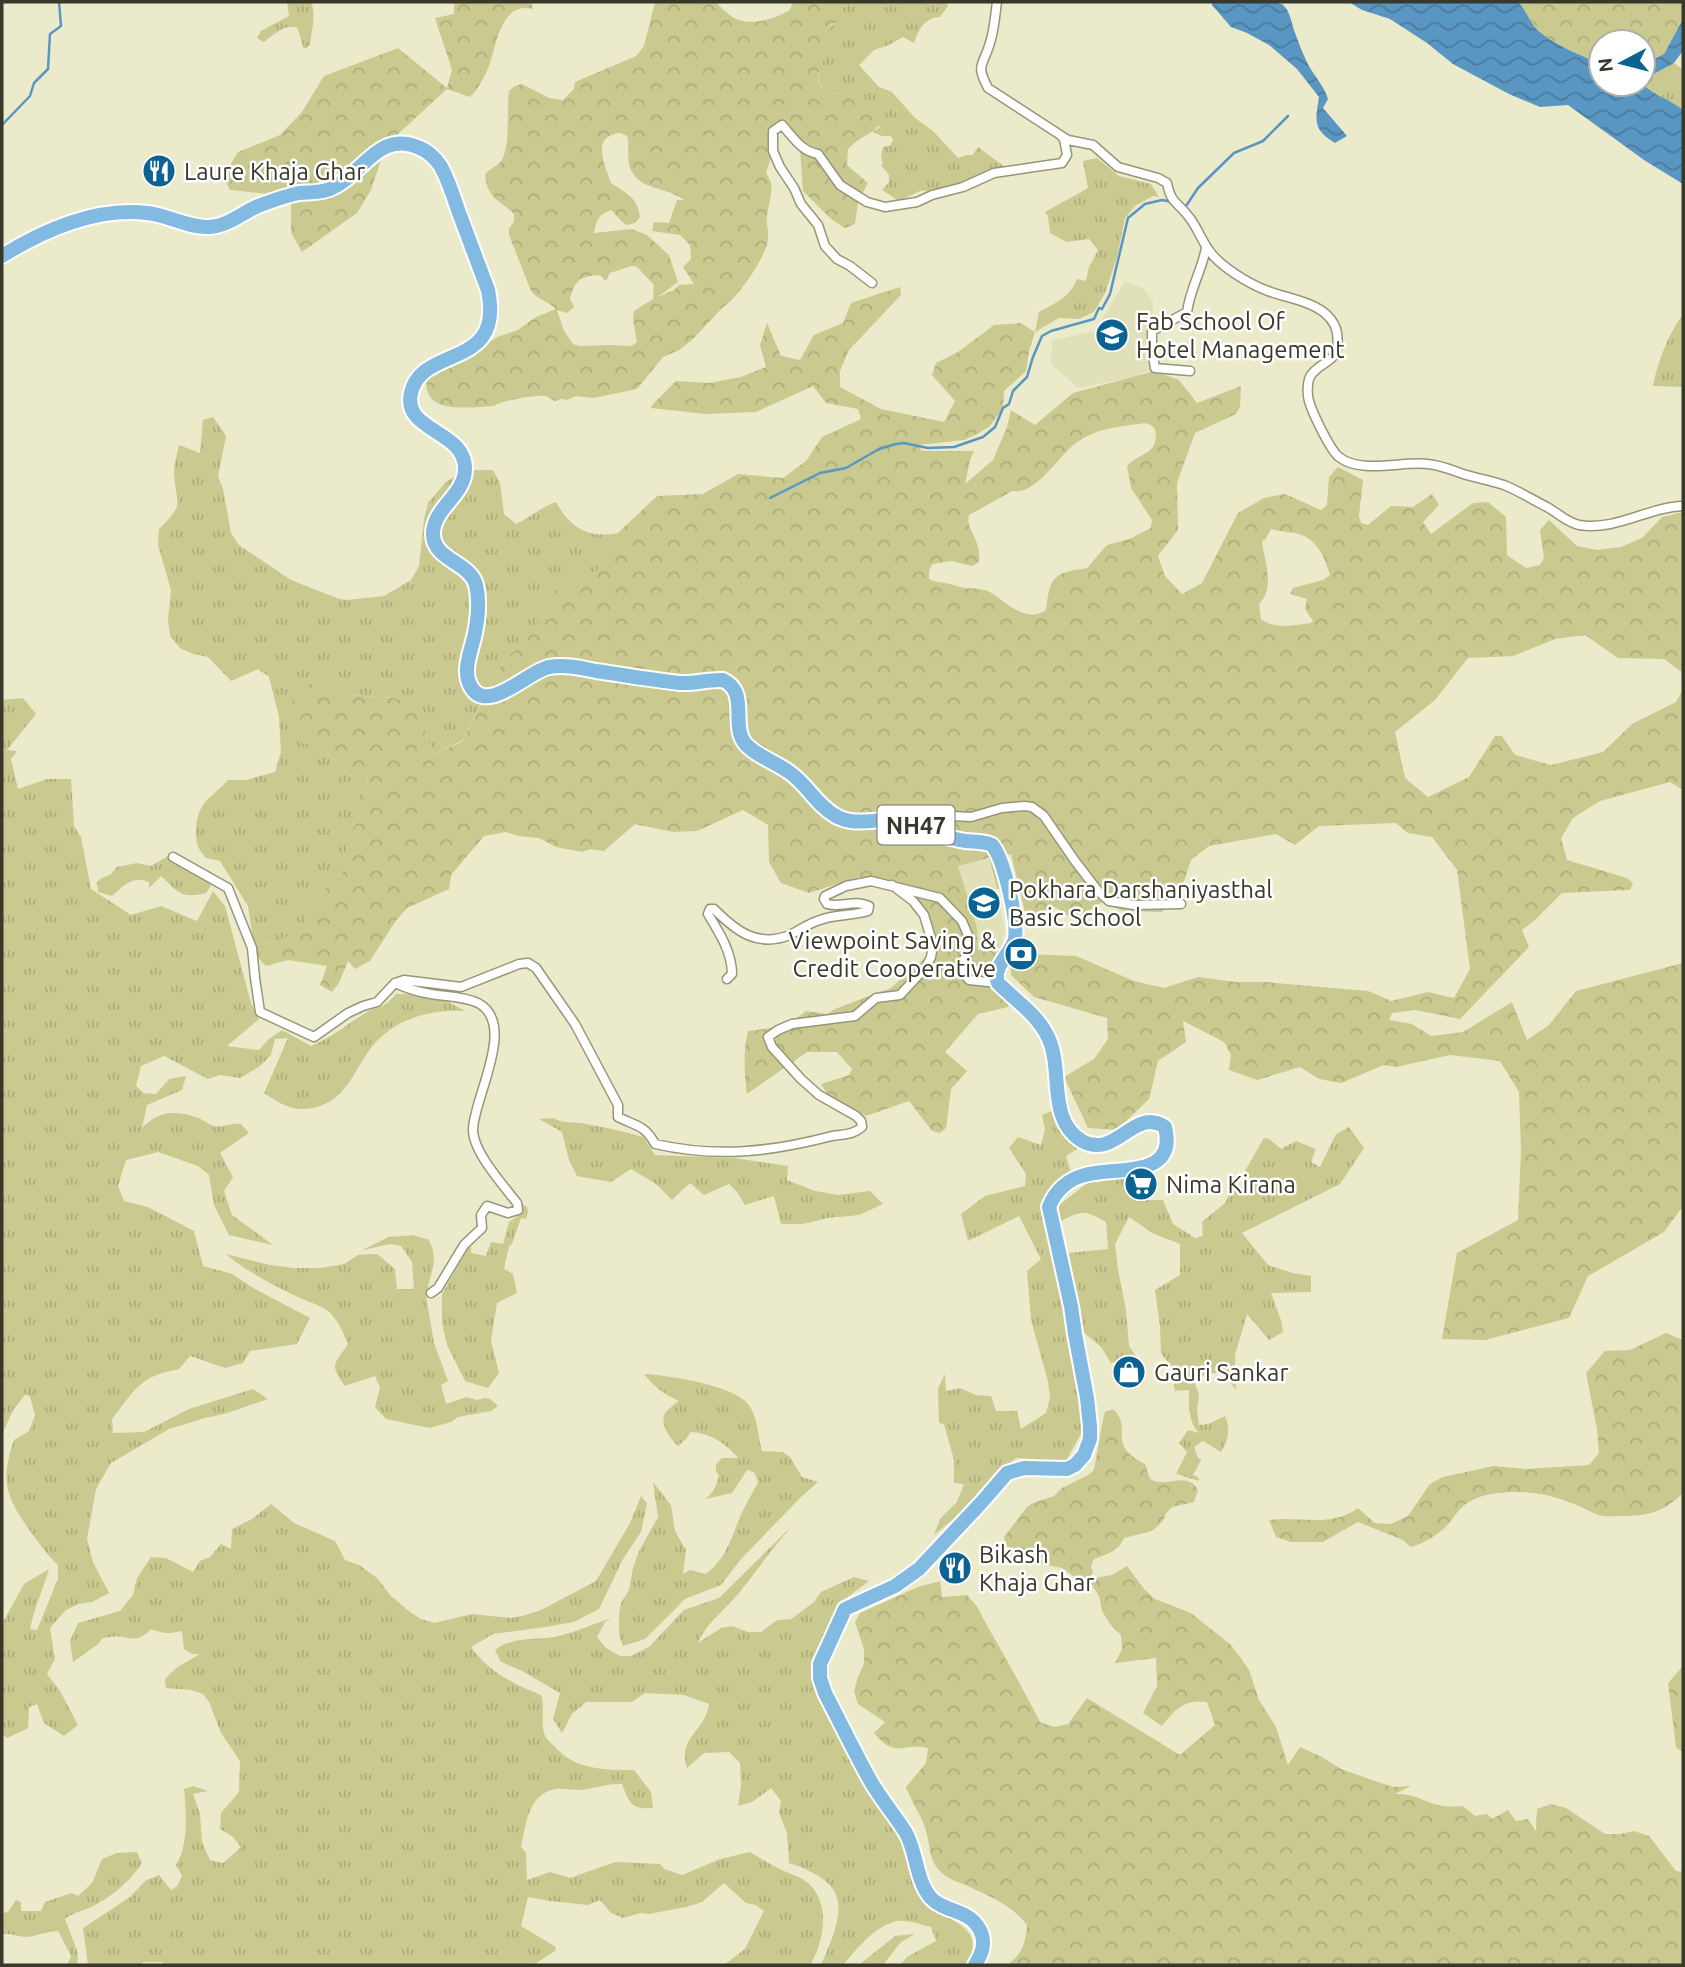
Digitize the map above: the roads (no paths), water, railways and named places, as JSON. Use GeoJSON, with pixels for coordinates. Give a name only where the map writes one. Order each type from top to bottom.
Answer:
{"type":"FeatureCollection","features":[{"type":"Feature","properties":{"kind":"highway","name":"NH47"},"geometry":{"type":"LineString","coordinates":[[2,256],[19,245],[54,230],[102,214],[148,213],[200,226],[219,225],[278,199],[331,188],[345,180],[379,150],[391,144],[409,143],[423,149],[444,173],[492,306],[489,325],[481,339],[421,374],[413,386],[410,402],[414,415],[454,443],[465,461],[461,484],[439,514],[433,539],[442,553],[467,570],[476,586],[477,618],[467,671],[472,688],[481,695],[495,695],[538,670],[553,667],[682,683],[723,680],[737,694],[738,725],[744,742],[754,752],[791,773],[826,810],[843,820],[907,821],[933,834],[988,843],[995,847],[1014,914],[1015,934],[1011,948],[996,972],[998,983]]}},
{"type":"Feature","properties":{"kind":"highway"},"geometry":{"type":"LineString","coordinates":[[975,1965],[983,1948],[980,1931],[968,1916],[933,1900],[928,1893],[906,1834],[870,1781],[825,1693],[820,1678],[820,1664],[845,1609],[895,1586],[914,1573],[1004,1476],[1012,1470],[1024,1468],[1067,1469],[1084,1455],[1090,1438],[1087,1398],[1071,1306],[1049,1207],[1054,1194],[1083,1175],[1131,1170],[1149,1165],[1161,1158],[1167,1145],[1165,1127],[1157,1122],[1140,1124],[1111,1143],[1086,1143],[1070,1131],[1060,1110],[1048,1036],[1033,1015],[998,983]]}},
{"type":"Feature","properties":{"kind":"street"},"geometry":{"type":"LineString","coordinates":[[997,2],[989,46],[981,62],[983,79],[988,88],[1068,139],[1093,145],[1118,167],[1167,183],[1175,205],[1188,216],[1215,260],[1249,282],[1316,307],[1329,316],[1336,327],[1338,343],[1335,354],[1311,375],[1308,384],[1309,401],[1331,448],[1340,458],[1364,466],[1428,464],[1444,468],[1505,486],[1551,509],[1563,519],[1579,525],[1625,521],[1646,513],[1683,506]]}},
{"type":"Feature","properties":{"kind":"street"},"geometry":{"type":"LineString","coordinates":[[872,283],[850,266],[836,260],[825,246],[818,225],[801,204],[776,159],[772,145],[777,127],[782,125],[801,147],[818,154],[840,185],[867,202],[885,207],[917,202],[994,173],[1062,163],[1067,152],[1064,139],[1056,132]]}},
{"type":"Feature","properties":{"kind":"street"},"geometry":{"type":"LineString","coordinates":[[1190,371],[1156,368],[1152,331],[1187,312],[1191,291],[1204,261],[1206,248]]}},
{"type":"Feature","properties":{"kind":"street"},"geometry":{"type":"LineString","coordinates":[[907,821],[925,819],[937,823],[952,816],[971,817],[1002,808],[1032,807],[1044,816],[1098,891],[1110,901],[1134,905],[1181,904]]}},
{"type":"Feature","properties":{"kind":"street"},"geometry":{"type":"LineString","coordinates":[[173,857],[228,888],[252,948],[260,1012],[314,1037],[348,1013],[377,1002],[395,982],[404,980],[461,987],[528,963],[536,968],[575,1024],[618,1105],[618,1117],[640,1126],[649,1133],[654,1144],[679,1150],[745,1153],[855,1133],[862,1127],[856,1116],[819,1095],[772,1047],[768,1037],[792,1024],[855,1016],[876,998],[900,995],[926,967],[933,945],[924,915],[913,901],[892,885]]}},
{"type":"Feature","properties":{"kind":"street"},"geometry":{"type":"LineString","coordinates":[[727,979],[732,974],[730,957],[708,914],[710,909],[714,908],[732,927],[748,936],[765,940],[788,936],[820,920],[868,911],[869,906],[863,903],[833,906],[827,904],[824,899],[830,892],[871,881],[940,898],[962,921],[970,940],[970,949],[961,964],[962,973],[969,980],[998,983]]}},
{"type":"Feature","properties":{"kind":"street"},"geometry":{"type":"LineString","coordinates":[[395,982],[406,988],[457,996],[481,1004],[491,1017],[495,1037],[490,1070],[476,1111],[473,1132],[482,1155],[517,1203],[518,1210],[508,1213],[487,1206],[481,1215],[482,1228],[464,1245],[438,1288],[431,1293]]}},
{"type":"Feature","properties":{"kind":"water"},"geometry":{"type":"Polygon","coordinates":[[[1212,2],[1283,5],[1289,13],[1307,62],[1328,99],[1323,108],[1347,136],[1335,143],[1323,134],[1317,124],[1319,97],[1297,69],[1269,45],[1231,27],[1212,2]]]}},
{"type":"Feature","properties":{"kind":"water"},"geometry":{"type":"Polygon","coordinates":[[[1349,2],[1518,2],[1537,30],[1587,58],[1587,98],[1657,98],[1657,95],[1683,110],[1683,184],[1644,160],[1568,105],[1540,107],[1509,94],[1453,64],[1390,19],[1362,10],[1349,2]]]}},
{"type":"Feature","properties":{"kind":"water"},"geometry":{"type":"Polygon","coordinates":[[[1683,19],[1682,52],[1674,63],[1657,72],[1657,58],[1664,54],[1683,19]]]}},
{"type":"Feature","properties":{"kind":"waterway"},"geometry":{"type":"LineString","coordinates":[[2,125],[30,96],[34,83],[48,69],[50,34],[61,26],[59,2]]}},
{"type":"Feature","properties":{"kind":"waterway"},"geometry":{"type":"LineString","coordinates":[[1183,205],[1186,206],[1198,188],[1234,153],[1263,141],[1288,116]]}},
{"type":"Feature","properties":{"kind":"waterway"},"geometry":{"type":"LineString","coordinates":[[770,498],[820,473],[846,468],[879,449],[896,444],[928,448],[954,447],[983,437],[995,427],[1003,408],[1009,404],[1013,391],[1027,377],[1042,336],[1094,319],[1099,308],[1102,309],[1110,294],[1128,218],[1145,204],[1162,200],[1173,202]]}},
{"type":"Feature","properties":{"kind":"place","name":"Laure Khaja Ghar"},"geometry":{"type":"Point","coordinates":[159,171]}},
{"type":"Feature","properties":{"kind":"place","name":"Fab School Of Hotel Management"},"geometry":{"type":"Point","coordinates":[1112,335]}},
{"type":"Feature","properties":{"kind":"place","name":"Pokhara Darshaniyasthal Basic School"},"geometry":{"type":"Point","coordinates":[984,903]}},
{"type":"Feature","properties":{"kind":"place","name":"Viewpoint Saving & Credit Cooperative"},"geometry":{"type":"Point","coordinates":[1021,954]}},
{"type":"Feature","properties":{"kind":"place","name":"Nima Kirana"},"geometry":{"type":"Point","coordinates":[1141,1184]}},
{"type":"Feature","properties":{"kind":"place","name":"Gauri Sankar"},"geometry":{"type":"Point","coordinates":[1129,1372]}},
{"type":"Feature","properties":{"kind":"place","name":"Bikash Khaja Ghar"},"geometry":{"type":"Point","coordinates":[955,1568]}}]}
